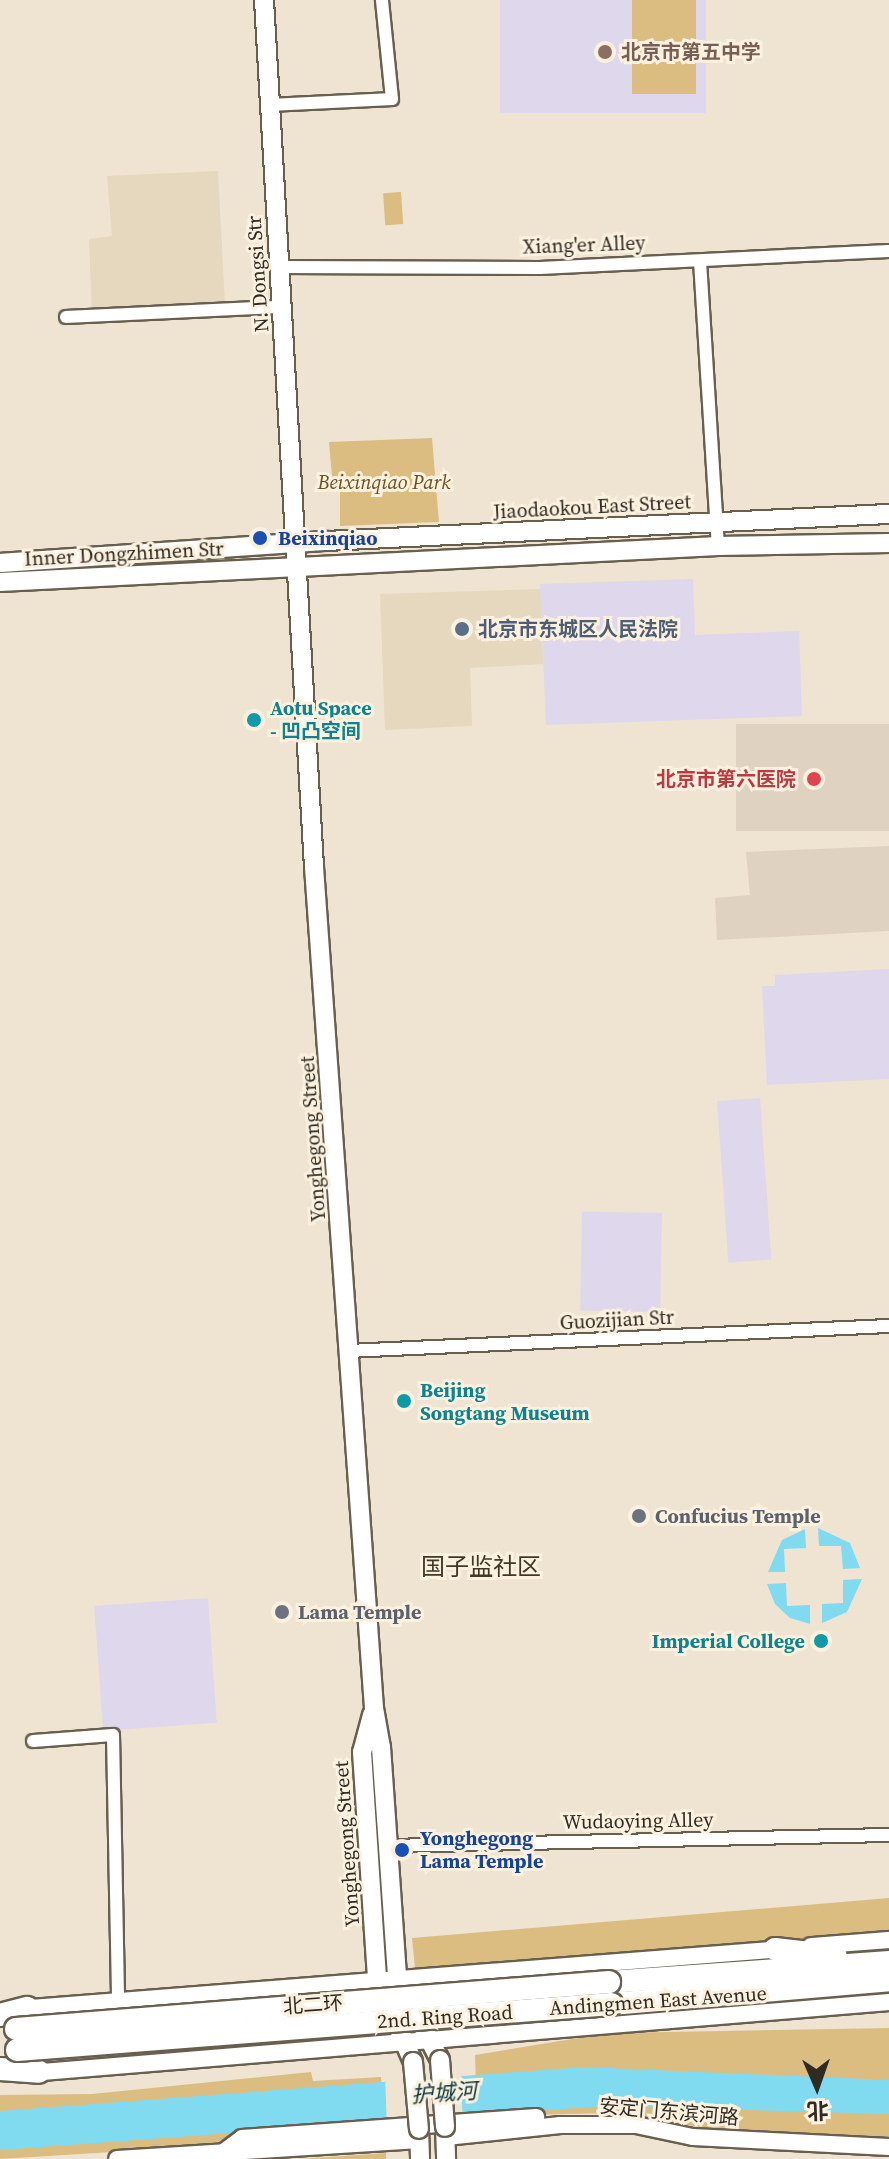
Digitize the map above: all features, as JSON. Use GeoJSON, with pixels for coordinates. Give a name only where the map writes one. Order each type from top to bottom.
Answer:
{"type":"FeatureCollection","features":[{"type":"Feature","properties":{"kind":"highway"},"geometry":{"type":"LineString","coordinates":[[775,1949],[889,1962]]}},
{"type":"Feature","properties":{"kind":"highway"},"geometry":{"type":"LineString","coordinates":[[610,1993],[889,1962]]}},
{"type":"Feature","properties":{"kind":"highway"},"geometry":{"type":"LineString","coordinates":[[610,1993],[889,1980]]}},
{"type":"Feature","properties":{"kind":"highway","name":"北二环"},"geometry":{"type":"LineString","coordinates":[[5,2031],[610,1993]]}},
{"type":"Feature","properties":{"kind":"highway"},"geometry":{"type":"LineString","coordinates":[[5,2031],[27,2008]]}},
{"type":"Feature","properties":{"kind":"highway"},"geometry":{"type":"LineString","coordinates":[[0,2072],[39,2072]]}},
{"type":"Feature","properties":{"kind":"main road","name":"N. Dongsi Str"},"geometry":{"type":"LineString","coordinates":[[264,0],[298,567]]}},
{"type":"Feature","properties":{"kind":"main road","name":"Jiaodaokou East Street"},"geometry":{"type":"LineString","coordinates":[[0,563],[889,514]]}},
{"type":"Feature","properties":{"kind":"main road","name":"Inner Dongzhimen Str"},"geometry":{"type":"LineString","coordinates":[[0,582],[718,546],[889,543]]}},
{"type":"Feature","properties":{"kind":"main road","name":"Yonghegong Street"},"geometry":{"type":"LineString","coordinates":[[298,567],[348,1351],[397,1977]]}},
{"type":"Feature","properties":{"kind":"main road","name":"Yonghegong Street"},"geometry":{"type":"LineString","coordinates":[[374,1708],[362,1752],[377,1978]]}},
{"type":"Feature","properties":{"kind":"main road"},"geometry":{"type":"LineString","coordinates":[[397,1977],[440,2060],[446,2159]]}},
{"type":"Feature","properties":{"kind":"main road"},"geometry":{"type":"LineString","coordinates":[[377,1978],[413,2062],[419,2143]]}},
{"type":"Feature","properties":{"kind":"street"},"geometry":{"type":"LineString","coordinates":[[270,105],[392,99],[382,0]]}},
{"type":"Feature","properties":{"kind":"street","name":"Xiang'er Alley"},"geometry":{"type":"LineString","coordinates":[[280,267],[540,268],[889,251]]}},
{"type":"Feature","properties":{"kind":"street"},"geometry":{"type":"LineString","coordinates":[[700,261],[718,546]]}},
{"type":"Feature","properties":{"kind":"street"},"geometry":{"type":"LineString","coordinates":[[66,317],[282,307]]}},
{"type":"Feature","properties":{"kind":"street","name":"Guozijian Str"},"geometry":{"type":"LineString","coordinates":[[348,1351],[889,1326]]}},
{"type":"Feature","properties":{"kind":"street"},"geometry":{"type":"LineString","coordinates":[[33,1741],[113,1735],[118,2000]]}},
{"type":"Feature","properties":{"kind":"street","name":"Wudaoying Alley"},"geometry":{"type":"LineString","coordinates":[[388,1846],[889,1835]]}},
{"type":"Feature","properties":{"kind":"street"},"geometry":{"type":"LineString","coordinates":[[27,2008],[889,1940]]}},
{"type":"Feature","properties":{"kind":"street"},"geometry":{"type":"LineString","coordinates":[[589,1962],[592,2026]]}},
{"type":"Feature","properties":{"kind":"street"},"geometry":{"type":"LineString","coordinates":[[98,2002],[101,2066]]}},
{"type":"Feature","properties":{"kind":"street","name":"Andingmen East Avenue"},"geometry":{"type":"LineString","coordinates":[[39,2072],[889,2002]]}},
{"type":"Feature","properties":{"kind":"street"},"geometry":{"type":"LineString","coordinates":[[225,2151],[242,2138],[566,2115],[610,2117],[636,2125]]}},
{"type":"Feature","properties":{"kind":"street","name":"安定门东滨河路"},"geometry":{"type":"LineString","coordinates":[[446,2132],[560,2125],[636,2125],[693,2137],[889,2147]]}},
{"type":"Feature","properties":{"kind":"street"},"geometry":{"type":"LineString","coordinates":[[117,2159],[419,2143]]}},
{"type":"Feature","properties":{"kind":"shaded area","name":"北京市第五中学"},"geometry":{"type":"Polygon","coordinates":[[[500,0],[706,0],[706,113],[500,113],[500,0]]]}},
{"type":"Feature","properties":{"kind":"shaded area"},"geometry":{"type":"Polygon","coordinates":[[[218,171],[225,305],[92,314],[89,239],[112,236],[107,176],[218,171]]]}},
{"type":"Feature","properties":{"kind":"shaded area"},"geometry":{"type":"Polygon","coordinates":[[[693,579],[695,635],[799,631],[802,716],[546,725],[540,584],[693,579]]]}},
{"type":"Feature","properties":{"kind":"shaded area","name":"北京市东城区人民法院"},"geometry":{"type":"Polygon","coordinates":[[[541,589],[543,664],[470,668],[472,726],[385,730],[380,594],[541,589]]]}},
{"type":"Feature","properties":{"kind":"shaded area","name":"北京市第六医院"},"geometry":{"type":"Polygon","coordinates":[[[736,724],[889,724],[889,831],[736,831],[736,724]]]}},
{"type":"Feature","properties":{"kind":"shaded area","name":"北京市第六医院"},"geometry":{"type":"Polygon","coordinates":[[[889,846],[889,931],[717,940],[715,898],[750,895],[746,852],[889,846]]]}},
{"type":"Feature","properties":{"kind":"shaded area"},"geometry":{"type":"Polygon","coordinates":[[[889,969],[889,1079],[767,1085],[762,986],[775,986],[775,975],[889,969]]]}},
{"type":"Feature","properties":{"kind":"shaded area"},"geometry":{"type":"Polygon","coordinates":[[[760,1098],[771,1260],[728,1263],[717,1101],[760,1098]]]}},
{"type":"Feature","properties":{"kind":"shaded area"},"geometry":{"type":"Polygon","coordinates":[[[582,1212],[662,1213],[660,1312],[580,1311],[582,1212]]]}},
{"type":"Feature","properties":{"kind":"shaded area"},"geometry":{"type":"Polygon","coordinates":[[[208,1598],[217,1723],[103,1731],[94,1606],[208,1598]]]}},
{"type":"Feature","properties":{"kind":"green space"},"geometry":{"type":"Polygon","coordinates":[[[632,0],[696,0],[696,94],[632,94],[632,0]]]}},
{"type":"Feature","properties":{"kind":"green space"},"geometry":{"type":"Polygon","coordinates":[[[401,192],[403,224],[385,225],[383,193],[401,192]]]}},
{"type":"Feature","properties":{"kind":"green space","name":"Beixinqiao Park"},"geometry":{"type":"Polygon","coordinates":[[[432,438],[439,522],[340,526],[340,483],[332,476],[329,442],[432,438]]]}},
{"type":"Feature","properties":{"kind":"green space"},"geometry":{"type":"Polygon","coordinates":[[[889,1898],[889,1934],[415,1968],[412,1938],[889,1898]]]}},
{"type":"Feature","properties":{"kind":"green space"},"geometry":{"type":"Polygon","coordinates":[[[889,2028],[889,2137],[706,2128],[616,2113],[477,2116],[475,2055],[609,2033],[889,2028]]]}},
{"type":"Feature","properties":{"kind":"green space"},"geometry":{"type":"Polygon","coordinates":[[[311,2072],[313,2081],[381,2077],[384,2123],[236,2133],[209,2146],[0,2159],[0,2095],[92,2094],[311,2072]]]}},
{"type":"Feature","properties":{"kind":"green space"},"geometry":{"type":"Polygon","coordinates":[[[386,2153],[386,2159],[301,2159],[386,2153]]]}},
{"type":"Feature","properties":{"kind":"water"},"geometry":{"type":"Polygon","coordinates":[[[818,1528],[850,1543],[860,1568],[843,1569],[841,1546],[819,1546],[818,1528]]]}},
{"type":"Feature","properties":{"kind":"water"},"geometry":{"type":"Polygon","coordinates":[[[805,1529],[806,1548],[784,1549],[785,1572],[768,1572],[782,1540],[805,1529]]]}},
{"type":"Feature","properties":{"kind":"water"},"geometry":{"type":"Polygon","coordinates":[[[862,1579],[847,1612],[822,1623],[822,1604],[843,1603],[843,1580],[862,1579]]]}},
{"type":"Feature","properties":{"kind":"water"},"geometry":{"type":"Polygon","coordinates":[[[786,1583],[787,1606],[810,1605],[810,1624],[790,1618],[775,1604],[767,1584],[786,1583]]]}},
{"type":"Feature","properties":{"kind":"water","name":"护城河"},"geometry":{"type":"Polygon","coordinates":[[[584,2067],[889,2080],[889,2114],[603,2106],[0,2150],[0,2111],[584,2067]]]}},
{"type":"Feature","properties":{"kind":"pier"},"geometry":{"type":"Polygon","coordinates":[[[461,2072],[463,2119],[387,2122],[385,2075],[461,2072]]]}},
{"type":"Feature","properties":{"kind":"place","name":"北京市第五中学"},"geometry":{"type":"Point","coordinates":[605,52]}},
{"type":"Feature","properties":{"kind":"place","name":"Beixinqiao"},"geometry":{"type":"Point","coordinates":[260,538]}},
{"type":"Feature","properties":{"kind":"place","name":"北京市东城区人民法院"},"geometry":{"type":"Point","coordinates":[462,629]}},
{"type":"Feature","properties":{"kind":"place","name":"Aotu Space - 凹凸空间"},"geometry":{"type":"Point","coordinates":[254,720]}},
{"type":"Feature","properties":{"kind":"place","name":"北京市第六医院"},"geometry":{"type":"Point","coordinates":[814,779]}},
{"type":"Feature","properties":{"kind":"place","name":"Beijing Songtang Museum"},"geometry":{"type":"Point","coordinates":[404,1401]}},
{"type":"Feature","properties":{"kind":"place","name":"Confucius Temple"},"geometry":{"type":"Point","coordinates":[639,1516]}},
{"type":"Feature","properties":{"kind":"place","name":"Lama Temple"},"geometry":{"type":"Point","coordinates":[282,1612]}},
{"type":"Feature","properties":{"kind":"place","name":"Imperial College"},"geometry":{"type":"Point","coordinates":[821,1641]}},
{"type":"Feature","properties":{"kind":"place","name":"Yonghegong Lama Temple"},"geometry":{"type":"Point","coordinates":[402,1850]}},
{"type":"Feature","properties":{"kind":"district","name":"国子监社区"},"geometry":{"type":"Point","coordinates":[481,1567]}}]}
